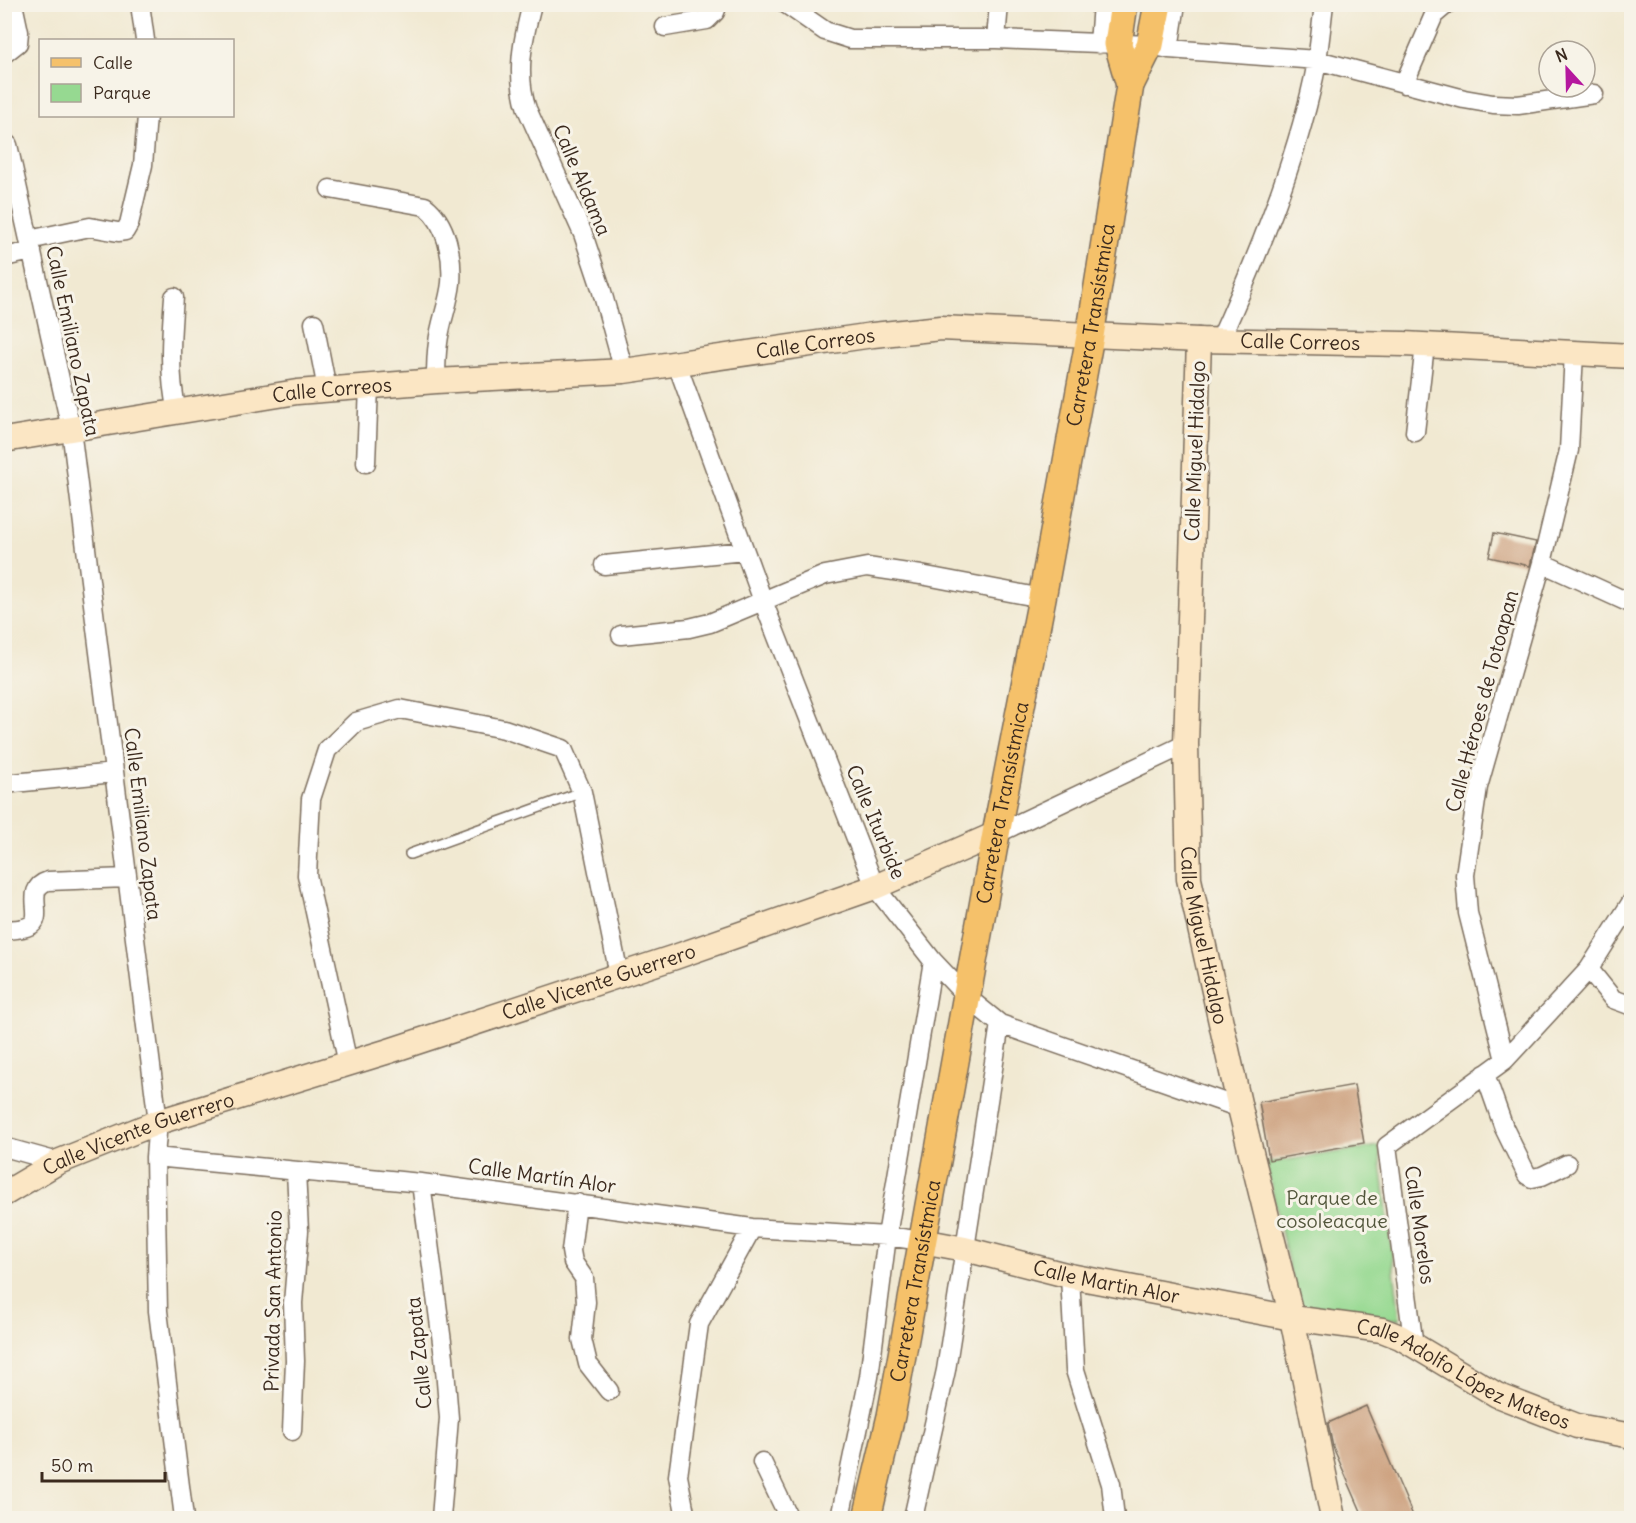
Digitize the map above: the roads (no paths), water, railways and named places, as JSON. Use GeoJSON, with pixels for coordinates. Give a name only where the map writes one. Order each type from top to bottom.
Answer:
{"type":"FeatureCollection","features":[{"type":"Feature","properties":{"kind":"main road","name":"Carretera Transístmica"},"geometry":{"type":"LineString","coordinates":[[1124,4],[1108,44],[1130,85]]}},
{"type":"Feature","properties":{"kind":"main road","name":"Carretera Transístmica"},"geometry":{"type":"LineString","coordinates":[[867,1518],[891,1416],[996,834],[1042,598],[1090,336],[1130,85],[1160,47],[1158,4]]}},
{"type":"Feature","properties":{"kind":"main road","name":"Calle Correos"},"geometry":{"type":"LineString","coordinates":[[4,440],[297,392],[436,381],[624,371],[873,335],[941,328],[1090,336],[1425,345],[1632,356]]}},
{"type":"Feature","properties":{"kind":"main road","name":"Calle Miguel Hidalgo"},"geometry":{"type":"LineString","coordinates":[[1210,340],[1186,744],[1189,879],[1240,1108],[1292,1318],[1333,1518]]}},
{"type":"Feature","properties":{"kind":"main road","name":"Calle Vicente Guerrero"},"geometry":{"type":"LineString","coordinates":[[4,1194],[58,1162],[158,1122],[348,1064],[619,975],[875,887],[996,834]]}},
{"type":"Feature","properties":{"kind":"main road","name":"Calle Martin Alor"},"geometry":{"type":"LineString","coordinates":[[922,1241],[965,1249],[1070,1276],[1292,1318]]}},
{"type":"Feature","properties":{"kind":"main road","name":"Calle Adolfo López Mateos"},"geometry":{"type":"LineString","coordinates":[[1292,1318],[1382,1329],[1497,1395],[1577,1426],[1632,1436]]}},
{"type":"Feature","properties":{"kind":"street"},"geometry":{"type":"LineString","coordinates":[[4,54],[18,43],[19,32],[13,4]]}},
{"type":"Feature","properties":{"kind":"street"},"geometry":{"type":"LineString","coordinates":[[140,4],[145,39]]}},
{"type":"Feature","properties":{"kind":"street","name":"Calle Aldama"},"geometry":{"type":"LineString","coordinates":[[532,4],[522,48],[521,91],[583,234],[624,371]]}},
{"type":"Feature","properties":{"kind":"street"},"geometry":{"type":"LineString","coordinates":[[665,27],[707,20],[711,18],[718,4]]}},
{"type":"Feature","properties":{"kind":"street"},"geometry":{"type":"LineString","coordinates":[[786,4],[825,31],[850,39],[996,39],[1108,44],[1317,60],[1464,99],[1518,105],[1559,99]]}},
{"type":"Feature","properties":{"kind":"street"},"geometry":{"type":"LineString","coordinates":[[996,39],[999,4]]}},
{"type":"Feature","properties":{"kind":"street"},"geometry":{"type":"LineString","coordinates":[[1102,4],[1108,44]]}},
{"type":"Feature","properties":{"kind":"street"},"geometry":{"type":"LineString","coordinates":[[1160,47],[1176,4]]}},
{"type":"Feature","properties":{"kind":"street"},"geometry":{"type":"LineString","coordinates":[[1210,340],[1257,255],[1281,186],[1300,129],[1314,76],[1324,4]]}},
{"type":"Feature","properties":{"kind":"street"},"geometry":{"type":"LineString","coordinates":[[1404,84],[1434,15],[1447,4]]}},
{"type":"Feature","properties":{"kind":"street"},"geometry":{"type":"LineString","coordinates":[[4,257],[30,246],[90,227],[125,231],[129,224],[143,165],[147,117]]}},
{"type":"Feature","properties":{"kind":"street","name":"Calle Emiliano Zapata"},"geometry":{"type":"LineString","coordinates":[[4,142],[8,145],[71,429],[158,1122],[155,1157],[158,1311],[184,1518]]}},
{"type":"Feature","properties":{"kind":"street"},"geometry":{"type":"LineString","coordinates":[[330,189],[425,206],[433,212],[440,223],[447,238],[451,283],[438,343],[436,381]]}},
{"type":"Feature","properties":{"kind":"street"},"geometry":{"type":"LineString","coordinates":[[174,297],[171,340],[172,390],[177,411]]}},
{"type":"Feature","properties":{"kind":"street"},"geometry":{"type":"LineString","coordinates":[[314,322],[327,389]]}},
{"type":"Feature","properties":{"kind":"street"},"geometry":{"type":"LineString","coordinates":[[1415,432],[1425,345]]}},
{"type":"Feature","properties":{"kind":"street","name":"Calle Héroes de Totoapan"},"geometry":{"type":"LineString","coordinates":[[1505,1060],[1468,913],[1465,875],[1478,787],[1542,563],[1569,450],[1574,353]]}},
{"type":"Feature","properties":{"kind":"street","name":"Calle Iturbide"},"geometry":{"type":"LineString","coordinates":[[678,364],[744,551],[875,887],[933,961],[968,998],[1000,1024],[1240,1108]]}},
{"type":"Feature","properties":{"kind":"street"},"geometry":{"type":"LineString","coordinates":[[366,463],[369,386]]}},
{"type":"Feature","properties":{"kind":"street"},"geometry":{"type":"LineString","coordinates":[[604,566],[744,551]]}},
{"type":"Feature","properties":{"kind":"street"},"geometry":{"type":"LineString","coordinates":[[1542,563],[1632,604]]}},
{"type":"Feature","properties":{"kind":"street"},"geometry":{"type":"LineString","coordinates":[[621,635],[689,628],[710,623],[825,575],[867,567],[1042,598]]}},
{"type":"Feature","properties":{"kind":"street"},"geometry":{"type":"LineString","coordinates":[[348,1064],[307,875],[311,799],[327,750],[356,722],[400,709],[504,729],[563,749],[582,792],[619,975]]}},
{"type":"Feature","properties":{"kind":"street","name":"Calle Vicente Guerrero"},"geometry":{"type":"LineString","coordinates":[[996,834],[1186,744]]}},
{"type":"Feature","properties":{"kind":"street"},"geometry":{"type":"LineString","coordinates":[[4,784],[114,773]]}},
{"type":"Feature","properties":{"kind":"street"},"geometry":{"type":"LineString","coordinates":[[4,930],[28,927],[33,924],[36,889],[40,883],[127,878]]}},
{"type":"Feature","properties":{"kind":"street","name":"Calle Morelos"},"geometry":{"type":"LineString","coordinates":[[1414,1346],[1388,1146],[1505,1060],[1589,969],[1632,901]]}},
{"type":"Feature","properties":{"kind":"street"},"geometry":{"type":"LineString","coordinates":[[840,1518],[869,1377],[887,1236],[933,961]]}},
{"type":"Feature","properties":{"kind":"street"},"geometry":{"type":"LineString","coordinates":[[1589,969],[1613,999],[1632,1006]]}},
{"type":"Feature","properties":{"kind":"street"},"geometry":{"type":"LineString","coordinates":[[913,1518],[946,1370],[1000,1024]]}},
{"type":"Feature","properties":{"kind":"street"},"geometry":{"type":"LineString","coordinates":[[1485,1074],[1504,1128],[1527,1175],[1532,1178],[1542,1176],[1567,1164]]}},
{"type":"Feature","properties":{"kind":"street"},"geometry":{"type":"LineString","coordinates":[[4,1147],[58,1162]]}},
{"type":"Feature","properties":{"kind":"street","name":"Calle Martín Alor"},"geometry":{"type":"LineString","coordinates":[[155,1157],[421,1183],[752,1228],[887,1236],[922,1241]]}},
{"type":"Feature","properties":{"kind":"street","name":"Privada San Antonio"},"geometry":{"type":"LineString","coordinates":[[292,1431],[295,1361],[293,1303],[299,1231],[296,1172]]}},
{"type":"Feature","properties":{"kind":"street","name":"Calle Zapata"},"geometry":{"type":"LineString","coordinates":[[421,1183],[444,1357],[449,1418],[441,1518]]}},
{"type":"Feature","properties":{"kind":"street"},"geometry":{"type":"LineString","coordinates":[[577,1203],[571,1251],[573,1262],[584,1278],[586,1302],[582,1339],[588,1364],[609,1392]]}},
{"type":"Feature","properties":{"kind":"street"},"geometry":{"type":"LineString","coordinates":[[686,1518],[678,1476],[699,1324],[752,1228]]}},
{"type":"Feature","properties":{"kind":"street"},"geometry":{"type":"LineString","coordinates":[[1070,1276],[1075,1370],[1111,1484],[1115,1518]]}},
{"type":"Feature","properties":{"kind":"street"},"geometry":{"type":"LineString","coordinates":[[762,1462],[789,1518]]}},
{"type":"Feature","properties":{"kind":"lane"},"geometry":{"type":"LineString","coordinates":[[410,854],[582,792]]}},
{"type":"Feature","properties":{"kind":"park label","name":"Parque de cosoleacque"},"geometry":{"type":"Point","coordinates":[1332,1210]}}]}
